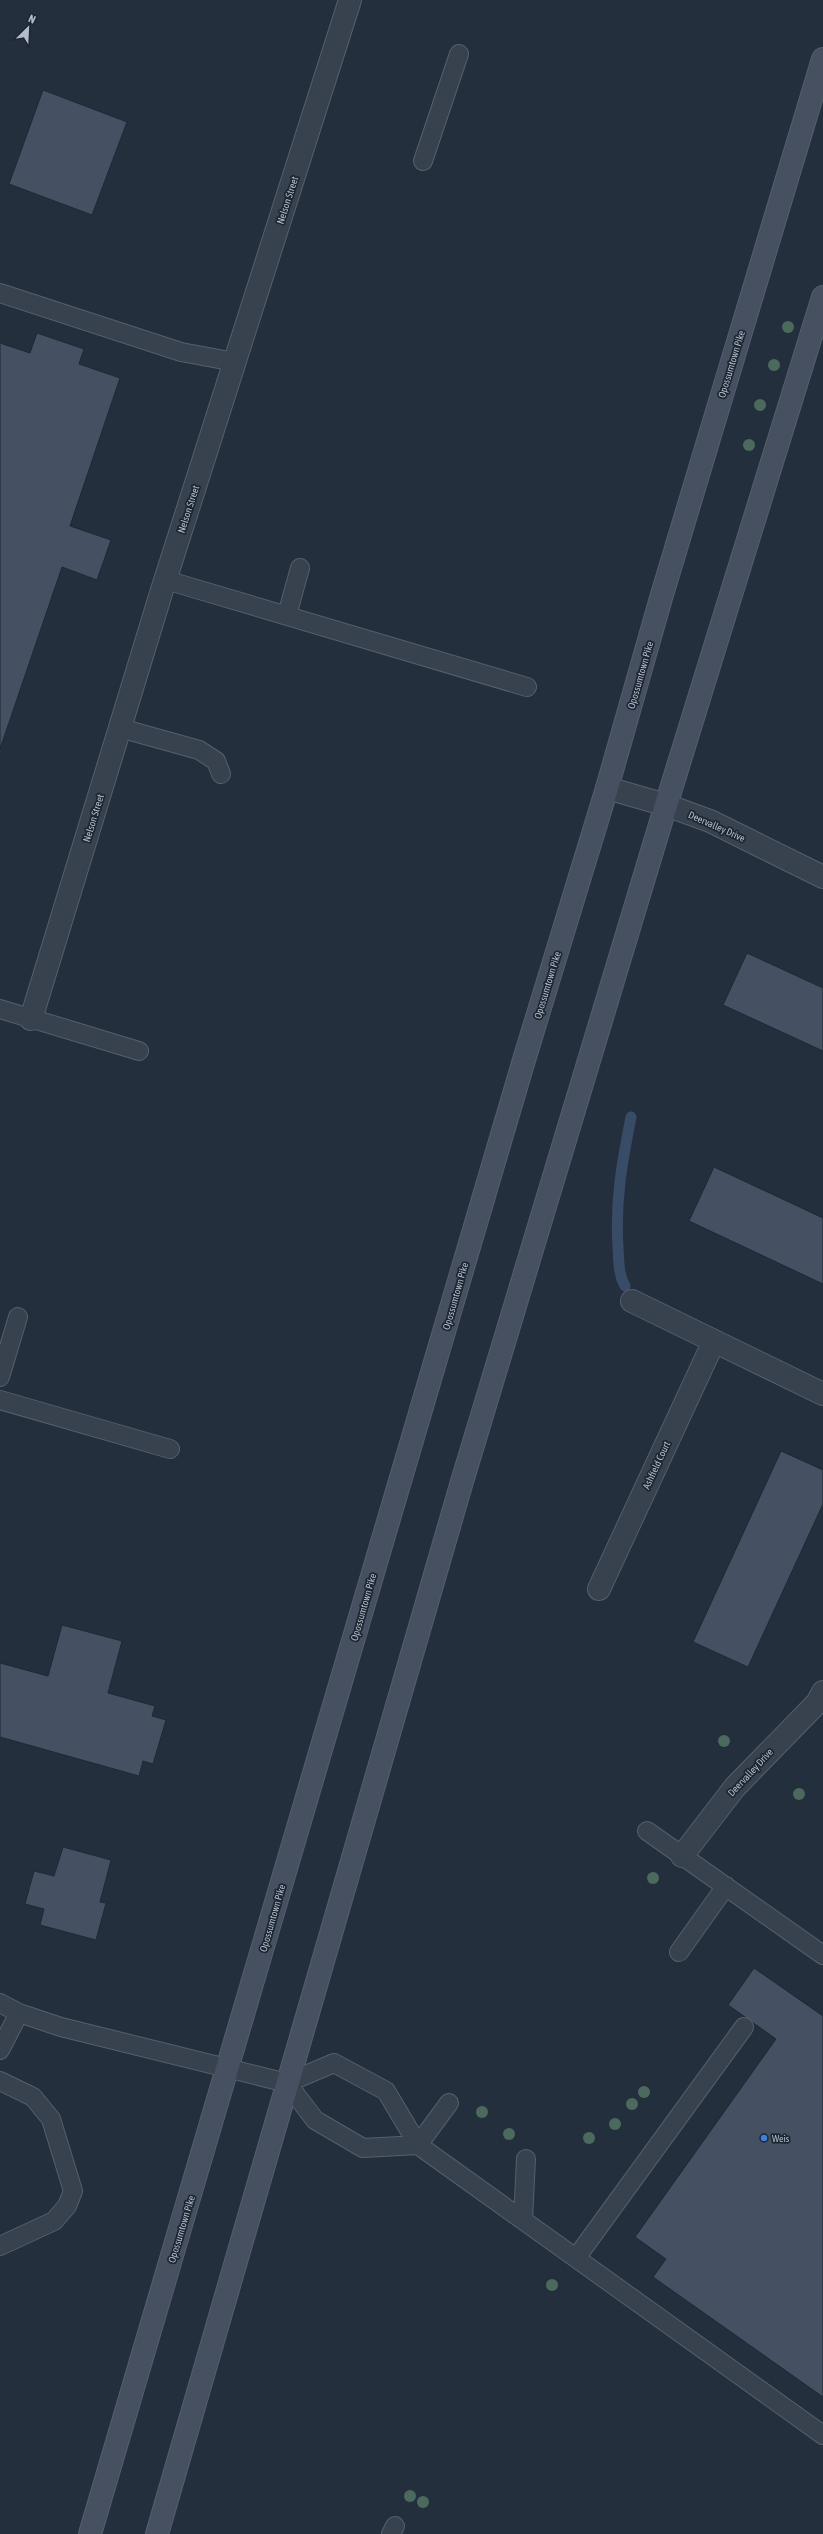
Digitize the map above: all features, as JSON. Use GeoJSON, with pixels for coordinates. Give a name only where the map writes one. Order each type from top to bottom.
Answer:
{"type":"FeatureCollection","features":[{"type":"Feature","properties":{"kind":"main road","name":"Opossumtown Pike"},"geometry":{"type":"LineString","coordinates":[[90,2534],[229,2069],[522,1068],[607,788],[664,591],[823,59]]}},
{"type":"Feature","properties":{"kind":"main road"},"geometry":{"type":"LineString","coordinates":[[157,2534],[461,1485],[666,805],[823,297]]}},
{"type":"Feature","properties":{"kind":"street","name":"Nelson Street"},"geometry":{"type":"LineString","coordinates":[[31,1019],[166,580],[350,0]]}},
{"type":"Feature","properties":{"kind":"street","name":"Deervalley Drive"},"geometry":{"type":"LineString","coordinates":[[607,788],[666,805],[710,821],[823,877]]}},
{"type":"Feature","properties":{"kind":"street"},"geometry":{"type":"LineString","coordinates":[[632,1301],[823,1394]]}},
{"type":"Feature","properties":{"kind":"street","name":"Ashfield Court"},"geometry":{"type":"LineString","coordinates":[[599,1589],[714,1341]]}},
{"type":"Feature","properties":{"kind":"street","name":"Deervalley Drive"},"geometry":{"type":"LineString","coordinates":[[682,1856],[734,1787],[817,1702],[823,1692]]}},
{"type":"Feature","properties":{"kind":"lane"},"geometry":{"type":"LineString","coordinates":[[423,161],[458,54]]}},
{"type":"Feature","properties":{"kind":"lane"},"geometry":{"type":"LineString","coordinates":[[0,294],[181,352],[235,362]]}},
{"type":"Feature","properties":{"kind":"lane"},"geometry":{"type":"LineString","coordinates":[[287,615],[300,568]]}},
{"type":"Feature","properties":{"kind":"lane"},"geometry":{"type":"LineString","coordinates":[[166,580],[527,687]]}},
{"type":"Feature","properties":{"kind":"lane"},"geometry":{"type":"LineString","coordinates":[[120,728],[199,750],[216,760],[221,774]]}},
{"type":"Feature","properties":{"kind":"lane"},"geometry":{"type":"LineString","coordinates":[[0,1009],[139,1051]]}},
{"type":"Feature","properties":{"kind":"lane"},"geometry":{"type":"LineString","coordinates":[[0,1377],[18,1317]]}},
{"type":"Feature","properties":{"kind":"lane"},"geometry":{"type":"LineString","coordinates":[[0,1400],[170,1449]]}},
{"type":"Feature","properties":{"kind":"lane"},"geometry":{"type":"LineString","coordinates":[[648,1831],[823,1955]]}},
{"type":"Feature","properties":{"kind":"lane"},"geometry":{"type":"LineString","coordinates":[[679,1952],[726,1886]]}},
{"type":"Feature","properties":{"kind":"lane"},"geometry":{"type":"LineString","coordinates":[[0,2003],[19,2013],[61,2027],[287,2083],[334,2063],[386,2091],[418,2145],[823,2435]]}},
{"type":"Feature","properties":{"kind":"lane"},"geometry":{"type":"LineString","coordinates":[[0,2050],[19,2013]]}},
{"type":"Feature","properties":{"kind":"lane"},"geometry":{"type":"LineString","coordinates":[[576,2258],[744,2028]]}},
{"type":"Feature","properties":{"kind":"lane"},"geometry":{"type":"LineString","coordinates":[[0,2081],[33,2096],[51,2119],[73,2191],[67,2206],[54,2221],[0,2246]]}},
{"type":"Feature","properties":{"kind":"lane"},"geometry":{"type":"LineString","coordinates":[[287,2083],[315,2120],[363,2148],[418,2145]]}},
{"type":"Feature","properties":{"kind":"lane"},"geometry":{"type":"LineString","coordinates":[[418,2145],[449,2103]]}},
{"type":"Feature","properties":{"kind":"lane"},"geometry":{"type":"LineString","coordinates":[[523,2220],[526,2159]]}},
{"type":"Feature","properties":{"kind":"building"},"geometry":{"type":"Polygon","coordinates":[[[43,90],[127,122],[92,215],[9,184],[43,90]]]}},
{"type":"Feature","properties":{"kind":"building"},"geometry":{"type":"Polygon","coordinates":[[[37,333],[84,349],[79,364],[120,378],[70,526],[111,540],[97,580],[62,567],[0,749],[0,343],[30,353],[37,333]]]}},
{"type":"Feature","properties":{"kind":"building"},"geometry":{"type":"Polygon","coordinates":[[[747,953],[823,988],[823,1051],[723,1005],[747,953]]]}},
{"type":"Feature","properties":{"kind":"building"},"geometry":{"type":"Polygon","coordinates":[[[714,1167],[823,1218],[823,1284],[689,1221],[714,1167]]]}},
{"type":"Feature","properties":{"kind":"building"},"geometry":{"type":"Polygon","coordinates":[[[781,1451],[823,1470],[823,1504],[748,1667],[693,1642],[781,1451]]]}},
{"type":"Feature","properties":{"kind":"building"},"geometry":{"type":"Polygon","coordinates":[[[62,1625],[122,1641],[108,1693],[155,1706],[152,1716],[166,1720],[153,1764],[143,1761],[139,1776],[0,1737],[0,1663],[48,1676],[62,1625]]]}},
{"type":"Feature","properties":{"kind":"building"},"geometry":{"type":"Polygon","coordinates":[[[63,1847],[111,1860],[100,1902],[106,1903],[96,1940],[40,1925],[44,1909],[25,1904],[34,1871],[54,1876],[63,1847]]]}},
{"type":"Feature","properties":{"kind":"building","name":"Weis"},"geometry":{"type":"Polygon","coordinates":[[[754,1968],[823,2016],[823,2397],[653,2277],[666,2259],[635,2237],[776,2039],[728,2005],[754,1968]]]}},
{"type":"Feature","properties":{"kind":"waterway"},"geometry":{"type":"LineString","coordinates":[[625,1286],[619,1267],[617,1230],[618,1197],[631,1117]]}},
{"type":"Feature","properties":{"kind":"place","name":"Weis"},"geometry":{"type":"Point","coordinates":[764,2138]}}]}
